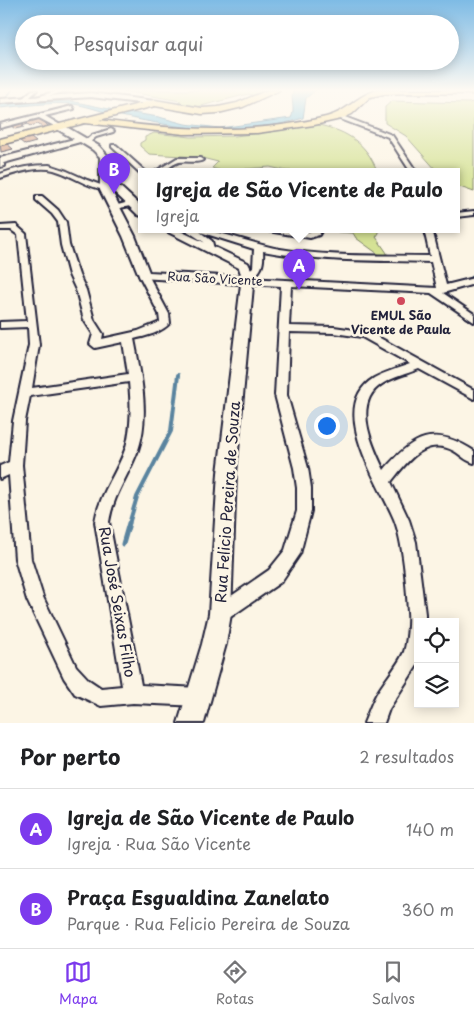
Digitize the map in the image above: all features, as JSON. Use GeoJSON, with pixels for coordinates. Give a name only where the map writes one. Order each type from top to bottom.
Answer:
{"type":"FeatureCollection","features":[{"type":"Feature","properties":{"kind":"main road"},"geometry":{"type":"LineString","coordinates":[[0,142],[75,124]]}},
{"type":"Feature","properties":{"kind":"main road"},"geometry":{"type":"LineString","coordinates":[[108,124],[173,132],[215,133],[298,124]]}},
{"type":"Feature","properties":{"kind":"main road"},"geometry":{"type":"LineString","coordinates":[[60,127],[85,140],[104,156],[105,185],[129,236],[144,275]]}},
{"type":"Feature","properties":{"kind":"main road"},"geometry":{"type":"LineString","coordinates":[[1,161],[85,140]]}},
{"type":"Feature","properties":{"kind":"main road"},"geometry":{"type":"LineString","coordinates":[[105,185],[114,186],[138,208]]}},
{"type":"Feature","properties":{"kind":"main road"},"geometry":{"type":"LineString","coordinates":[[176,233],[244,266],[248,278]]}},
{"type":"Feature","properties":{"kind":"main road","name":"Rua São Vicente"},"geometry":{"type":"LineString","coordinates":[[144,275],[248,278]]}},
{"type":"Feature","properties":{"kind":"main road","name":"Rua Felicio Pereira de Souza"},"geometry":{"type":"LineString","coordinates":[[190,723],[214,644],[220,614],[227,473],[248,278]]}},
{"type":"Feature","properties":{"kind":"street"},"geometry":{"type":"LineString","coordinates":[[54,124],[60,127]]}},
{"type":"Feature","properties":{"kind":"street"},"geometry":{"type":"LineString","coordinates":[[358,124],[390,136],[411,168]]}},
{"type":"Feature","properties":{"kind":"street"},"geometry":{"type":"LineString","coordinates":[[2,125],[22,137]]}},
{"type":"Feature","properties":{"kind":"street"},"geometry":{"type":"LineString","coordinates":[[85,140],[111,131]]}},
{"type":"Feature","properties":{"kind":"street"},"geometry":{"type":"LineString","coordinates":[[114,146],[138,168]]}},
{"type":"Feature","properties":{"kind":"street"},"geometry":{"type":"LineString","coordinates":[[165,168],[177,160],[200,160]]}},
{"type":"Feature","properties":{"kind":"street"},"geometry":{"type":"LineString","coordinates":[[0,176],[25,168],[40,166],[58,169],[89,184],[105,185]]}},
{"type":"Feature","properties":{"kind":"street"},"geometry":{"type":"LineString","coordinates":[[41,200],[55,212],[62,222],[65,245],[74,275],[81,290],[89,320],[98,334],[96,344],[128,337],[161,326],[166,320],[144,275]]}},
{"type":"Feature","properties":{"kind":"street"},"geometry":{"type":"LineString","coordinates":[[114,207],[133,203]]}},
{"type":"Feature","properties":{"kind":"street"},"geometry":{"type":"LineString","coordinates":[[460,215],[474,213]]}},
{"type":"Feature","properties":{"kind":"street"},"geometry":{"type":"LineString","coordinates":[[0,228],[13,227],[22,234],[33,324],[33,357],[24,393],[15,465],[22,550],[28,580],[35,600],[70,672],[82,687],[91,693],[109,697],[133,694],[199,697]]}},
{"type":"Feature","properties":{"kind":"street"},"geometry":{"type":"LineString","coordinates":[[195,233],[208,241],[210,249]]}},
{"type":"Feature","properties":{"kind":"street"},"geometry":{"type":"LineString","coordinates":[[210,233],[294,254],[342,258],[436,259]]}},
{"type":"Feature","properties":{"kind":"street"},"geometry":{"type":"LineString","coordinates":[[296,233],[310,235],[316,233]]}},
{"type":"Feature","properties":{"kind":"street"},"geometry":{"type":"LineString","coordinates":[[429,233],[436,259],[439,290],[474,319]]}},
{"type":"Feature","properties":{"kind":"street","name":"Rua Felicio Pereira de Souza"},"geometry":{"type":"LineString","coordinates":[[248,278],[258,267],[258,246]]}},
{"type":"Feature","properties":{"kind":"street"},"geometry":{"type":"LineString","coordinates":[[458,284],[474,272]]}},
{"type":"Feature","properties":{"kind":"street","name":"Rua São Vicente"},"geometry":{"type":"LineString","coordinates":[[248,278],[286,283],[439,290]]}},
{"type":"Feature","properties":{"kind":"street"},"geometry":{"type":"LineString","coordinates":[[439,290],[474,281]]}},
{"type":"Feature","properties":{"kind":"street"},"geometry":{"type":"LineString","coordinates":[[220,614],[275,576],[292,554],[304,511],[304,488],[301,468],[281,395],[286,283]]}},
{"type":"Feature","properties":{"kind":"street"},"geometry":{"type":"LineString","coordinates":[[0,325],[33,324]]}},
{"type":"Feature","properties":{"kind":"street"},"geometry":{"type":"LineString","coordinates":[[284,328],[334,330],[365,334],[474,395]]}},
{"type":"Feature","properties":{"kind":"street","name":"Rua José Seixas Filho"},"geometry":{"type":"LineString","coordinates":[[128,337],[135,377],[134,439],[127,459],[107,498],[102,522],[133,694]]}},
{"type":"Feature","properties":{"kind":"street"},"geometry":{"type":"LineString","coordinates":[[374,723],[382,703],[413,655],[417,614],[408,542],[402,520],[363,432],[360,415],[361,404],[367,392],[378,381],[421,364]]}},
{"type":"Feature","properties":{"kind":"street"},"geometry":{"type":"LineString","coordinates":[[24,393],[135,377]]}},
{"type":"Feature","properties":{"kind":"street"},"geometry":{"type":"LineString","coordinates":[[384,480],[415,447],[423,442],[444,441],[462,449],[474,458]]}},
{"type":"Feature","properties":{"kind":"street"},"geometry":{"type":"LineString","coordinates":[[0,473],[15,465]]}},
{"type":"Feature","properties":{"kind":"green space"},"geometry":{"type":"Polygon","coordinates":[[[313,124],[334,129],[344,133],[360,144],[367,152],[376,168],[212,168],[218,162],[198,157],[149,154],[140,146],[145,137],[154,133],[191,137],[235,136],[313,124]]]}},
{"type":"Feature","properties":{"kind":"green space"},"geometry":{"type":"Polygon","coordinates":[[[386,124],[474,124],[474,192],[460,187],[460,168],[434,168],[406,136],[386,124]]]}},
{"type":"Feature","properties":{"kind":"green space"},"geometry":{"type":"Polygon","coordinates":[[[353,233],[379,233],[376,237],[387,253],[385,259],[356,238],[353,233]]]}},
{"type":"Feature","properties":{"kind":"water"},"geometry":{"type":"Polygon","coordinates":[[[160,124],[184,124],[220,128],[250,124],[280,124],[234,130],[189,128],[160,124]]]}},
{"type":"Feature","properties":{"kind":"building"},"geometry":{"type":"Polygon","coordinates":[[[14,124],[28,124],[15,129],[10,125],[14,124]]]}},
{"type":"Feature","properties":{"kind":"building"},"geometry":{"type":"Polygon","coordinates":[[[27,124],[46,124],[49,127],[43,128],[38,124],[30,126],[27,124]]]}},
{"type":"Feature","properties":{"kind":"building"},"geometry":{"type":"Polygon","coordinates":[[[30,137],[36,142],[25,145],[19,140],[30,137]]]}},
{"type":"Feature","properties":{"kind":"building"},"geometry":{"type":"Polygon","coordinates":[[[6,143],[13,149],[1,152],[0,144],[6,143]]]}},
{"type":"Feature","properties":{"kind":"waterway"},"geometry":{"type":"LineString","coordinates":[[129,524],[137,497],[171,431],[178,375]]}},
{"type":"Feature","properties":{"kind":"waterway"},"geometry":{"type":"LineString","coordinates":[[123,544],[129,523]]}},
{"type":"Feature","properties":{"kind":"place","name":"Praça Esgualdina Zanelato"},"geometry":{"type":"Point","coordinates":[114,194]}},
{"type":"Feature","properties":{"kind":"place","name":"Igreja de São Vicente de Paulo"},"geometry":{"type":"Point","coordinates":[299,290]}},
{"type":"Feature","properties":{"kind":"place","name":"EMUL São Vicente de Paula"},"geometry":{"type":"Point","coordinates":[401,301]}}]}
